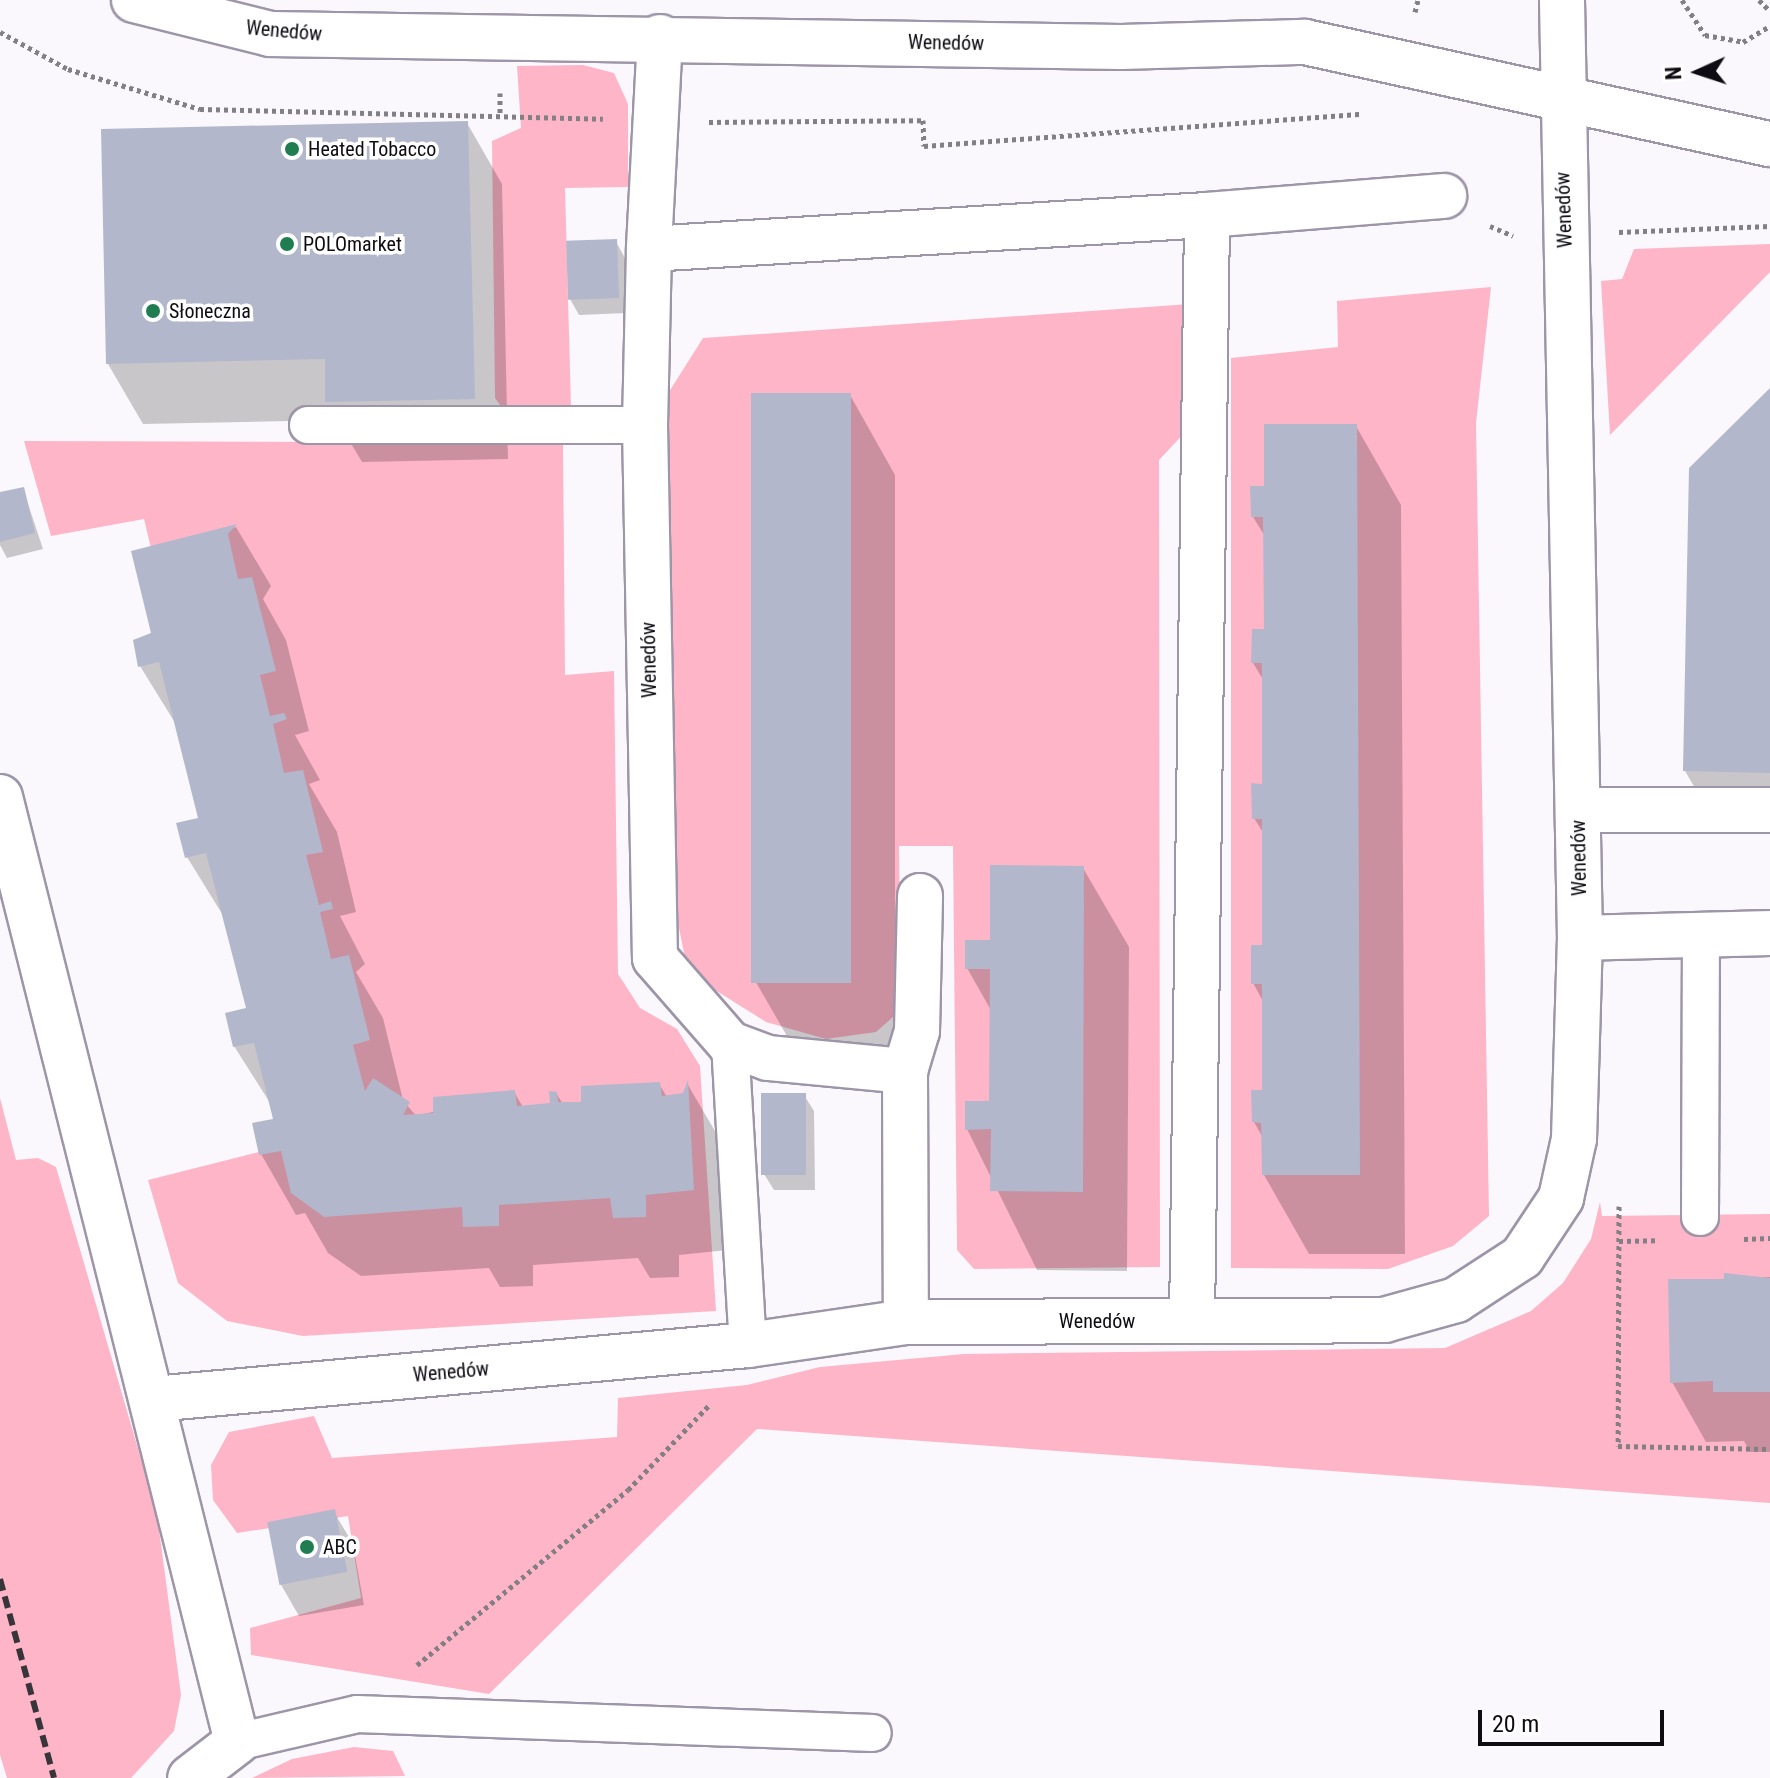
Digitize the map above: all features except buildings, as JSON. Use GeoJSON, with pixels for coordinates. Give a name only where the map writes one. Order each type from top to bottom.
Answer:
{"type":"FeatureCollection","features":[{"type":"Feature","properties":{"kind":"street","name":"Wenedów"},"geometry":{"type":"LineString","coordinates":[[134,0],[270,34],[582,18],[660,37],[1121,47],[1305,42],[1770,144]]}},
{"type":"Feature","properties":{"kind":"street","name":"Wenedów"},"geometry":{"type":"LineString","coordinates":[[154,1399],[748,1345],[906,1322],[1384,1320],[1456,1300],[1522,1257],[1561,1198],[1574,1139],[1580,938],[1579,810],[1561,100],[1562,0]]}},
{"type":"Feature","properties":{"kind":"street","name":"Wenedów"},"geometry":{"type":"LineString","coordinates":[[660,37],[649,249],[645,425],[655,958],[730,1044],[768,1058],[905,1071]]}},
{"type":"Feature","properties":{"kind":"street"},"geometry":{"type":"LineString","coordinates":[[649,249],[1207,215],[1444,196]]}},
{"type":"Feature","properties":{"kind":"street"},"geometry":{"type":"LineString","coordinates":[[1192,1321],[1207,215]]}},
{"type":"Feature","properties":{"kind":"street"},"geometry":{"type":"LineString","coordinates":[[0,797],[154,1399],[237,1742],[190,1778]]}},
{"type":"Feature","properties":{"kind":"street"},"geometry":{"type":"LineString","coordinates":[[1579,810],[1770,810]]}},
{"type":"Feature","properties":{"kind":"street"},"geometry":{"type":"LineString","coordinates":[[906,1322],[905,1071],[917,1031],[920,896]]}},
{"type":"Feature","properties":{"kind":"street"},"geometry":{"type":"LineString","coordinates":[[1580,938],[1770,933]]}},
{"type":"Feature","properties":{"kind":"lane"},"geometry":{"type":"LineString","coordinates":[[308,425],[645,425]]}},
{"type":"Feature","properties":{"kind":"lane"},"geometry":{"type":"LineString","coordinates":[[1700,1217],[1701,935]]}},
{"type":"Feature","properties":{"kind":"lane"},"geometry":{"type":"LineString","coordinates":[[730,1044],[748,1345]]}},
{"type":"Feature","properties":{"kind":"lane"},"geometry":{"type":"LineString","coordinates":[[237,1742],[357,1714],[873,1733]]}},
{"type":"Feature","properties":{"kind":"path"},"geometry":{"type":"LineString","coordinates":[[0,32],[68,69],[200,109],[656,122],[923,120],[924,146],[1388,112],[1404,64],[1418,0]]}},
{"type":"Feature","properties":{"kind":"path"},"geometry":{"type":"LineString","coordinates":[[1682,0],[1705,35],[1743,42],[1770,26]]}},
{"type":"Feature","properties":{"kind":"path"},"geometry":{"type":"LineString","coordinates":[[1759,0],[1770,11]]}},
{"type":"Feature","properties":{"kind":"path"},"geometry":{"type":"LineString","coordinates":[[1565,234],[1770,226]]}},
{"type":"Feature","properties":{"kind":"path"},"geometry":{"type":"LineString","coordinates":[[1618,1193],[1618,1446],[1770,1449]]}},
{"type":"Feature","properties":{"kind":"path"},"geometry":{"type":"LineString","coordinates":[[357,1714],[628,1490],[738,1376],[748,1345]]}},
{"type":"Feature","properties":{"kind":"shaded area"},"geometry":{"type":"Polygon","coordinates":[[[583,65],[614,73],[628,104],[628,187],[565,188],[571,407],[503,409],[495,398],[492,141],[521,128],[517,66],[583,65]]]}},
{"type":"Feature","properties":{"kind":"shaded area"},"geometry":{"type":"Polygon","coordinates":[[[1770,244],[1770,272],[1610,435],[1601,281],[1622,279],[1634,249],[1770,244]]]}},
{"type":"Feature","properties":{"kind":"shaded area"},"geometry":{"type":"Polygon","coordinates":[[[1491,287],[1476,423],[1489,1216],[1453,1246],[1388,1269],[1231,1268],[1231,358],[1338,347],[1337,301],[1491,287]]]}},
{"type":"Feature","properties":{"kind":"shaded area"},"geometry":{"type":"Polygon","coordinates":[[[1190,304],[1189,428],[1159,460],[1160,1267],[974,1269],[957,1250],[953,846],[899,846],[901,1010],[876,1032],[826,1039],[766,1022],[688,973],[678,923],[667,395],[703,338],[1190,304]]]}},
{"type":"Feature","properties":{"kind":"shaded area"},"geometry":{"type":"Polygon","coordinates":[[[24,441],[563,443],[565,675],[614,671],[618,974],[640,1008],[677,1029],[700,1066],[716,1311],[303,1336],[227,1321],[178,1283],[148,1180],[294,1143],[144,519],[51,536],[24,441]]]}},
{"type":"Feature","properties":{"kind":"shaded area"},"geometry":{"type":"Polygon","coordinates":[[[0,1098],[16,1160],[38,1158],[56,1167],[157,1514],[181,1695],[174,1731],[131,1778],[7,1778],[0,1755],[0,1098]]]}},
{"type":"Feature","properties":{"kind":"shaded area"},"geometry":{"type":"Polygon","coordinates":[[[1600,1202],[1602,1216],[1770,1214],[1770,1503],[757,1429],[489,1694],[251,1655],[250,1628],[361,1598],[348,1516],[237,1533],[213,1500],[211,1465],[229,1432],[314,1416],[332,1458],[617,1437],[618,1398],[747,1385],[820,1367],[964,1354],[1445,1348],[1531,1311],[1563,1283],[1591,1239],[1600,1202]]]}},
{"type":"Feature","properties":{"kind":"shaded area"},"geometry":{"type":"Polygon","coordinates":[[[354,1747],[393,1751],[405,1776],[252,1778],[292,1759],[354,1747]]]}},
{"type":"Feature","properties":{"kind":"railway"},"geometry":{"type":"LineString","coordinates":[[0,1579],[54,1778]]}},
{"type":"Feature","properties":{"kind":"place","name":"Heated Tobacco"},"geometry":{"type":"Point","coordinates":[292,149]}},
{"type":"Feature","properties":{"kind":"place","name":"POLOmarket"},"geometry":{"type":"Point","coordinates":[287,244]}},
{"type":"Feature","properties":{"kind":"place","name":"Słoneczna"},"geometry":{"type":"Point","coordinates":[153,311]}},
{"type":"Feature","properties":{"kind":"place","name":"ABC"},"geometry":{"type":"Point","coordinates":[307,1547]}}]}
